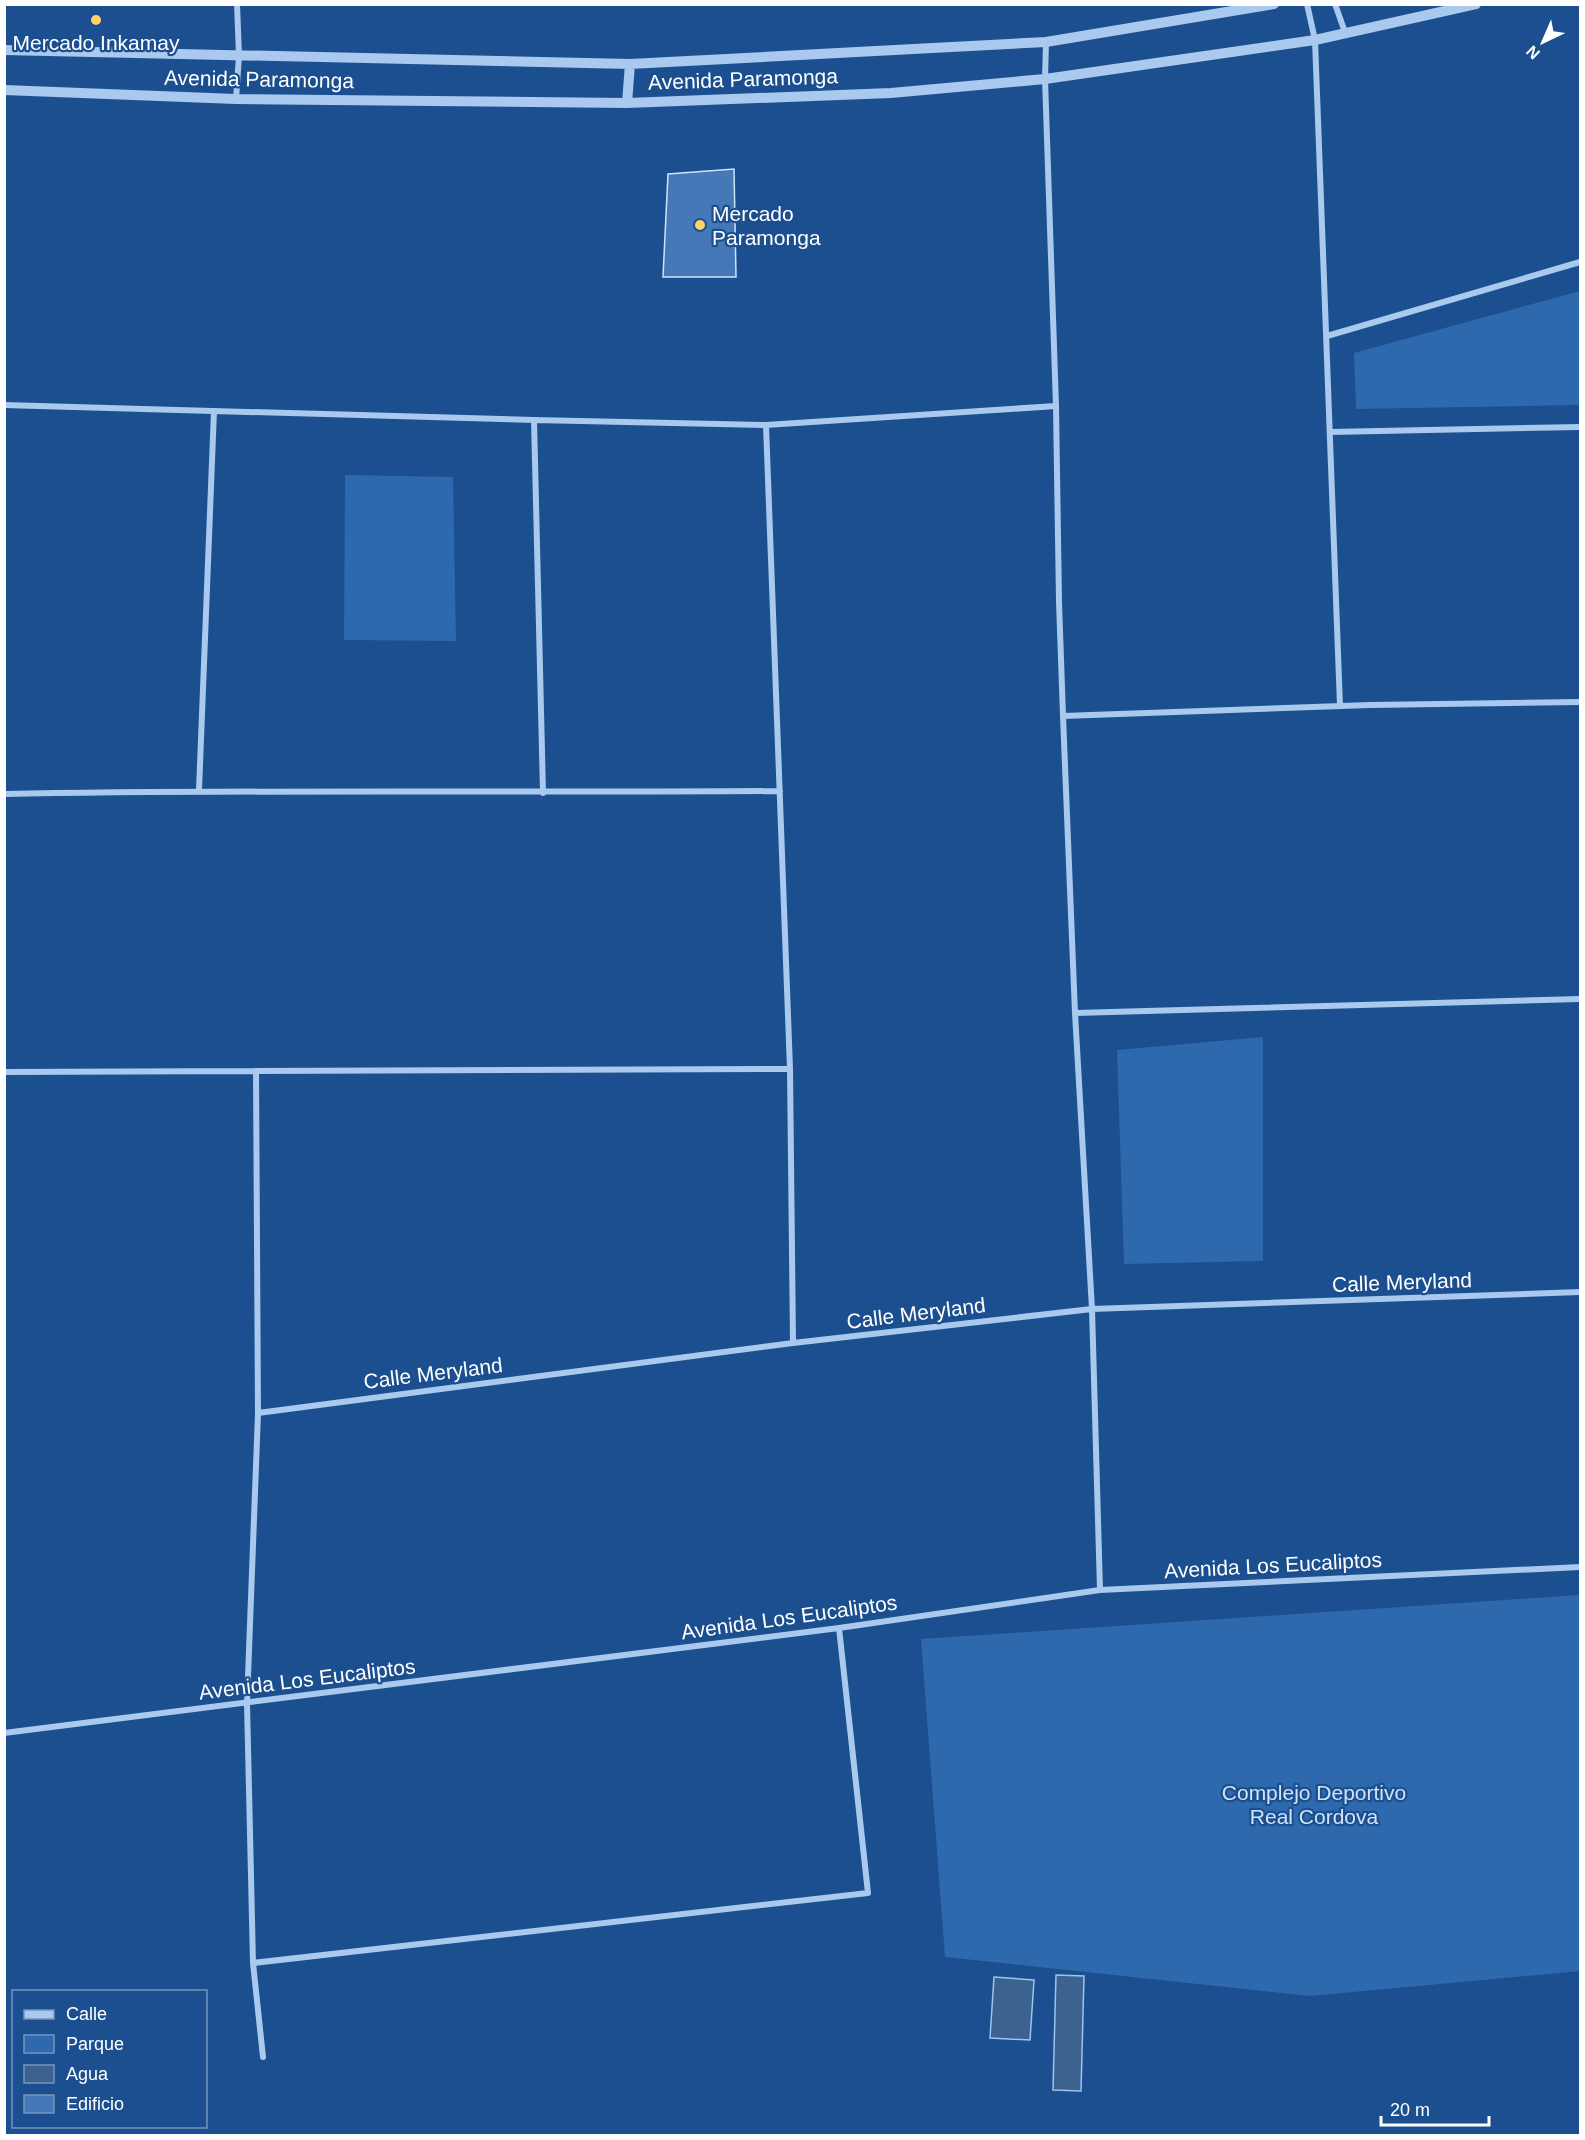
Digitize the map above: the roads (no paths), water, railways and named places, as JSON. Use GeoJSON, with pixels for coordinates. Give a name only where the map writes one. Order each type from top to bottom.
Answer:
{"type":"FeatureCollection","features":[{"type":"Feature","properties":{"kind":"street"},"geometry":{"type":"LineString","coordinates":[[236,99],[237,4]]}},
{"type":"Feature","properties":{"kind":"street","name":"Avenida Paramonga"},"geometry":{"type":"LineString","coordinates":[[4,50],[630,64],[1046,42],[1274,4]]}},
{"type":"Feature","properties":{"kind":"street"},"geometry":{"type":"LineString","coordinates":[[1307,4],[1315,40],[1340,706]]}},
{"type":"Feature","properties":{"kind":"street"},"geometry":{"type":"LineString","coordinates":[[1335,4],[1346,35]]}},
{"type":"Feature","properties":{"kind":"street","name":"Avenida Paramonga"},"geometry":{"type":"LineString","coordinates":[[4,90],[236,99],[627,103],[891,93],[1045,79],[1315,40],[1346,35],[1476,4]]}},
{"type":"Feature","properties":{"kind":"street"},"geometry":{"type":"LineString","coordinates":[[1046,42],[1045,79],[1056,406],[1059,602],[1075,1013],[1092,1309],[1100,1590]]}},
{"type":"Feature","properties":{"kind":"street"},"geometry":{"type":"LineString","coordinates":[[627,103],[630,64]]}},
{"type":"Feature","properties":{"kind":"street"},"geometry":{"type":"LineString","coordinates":[[1327,336],[1581,262]]}},
{"type":"Feature","properties":{"kind":"street"},"geometry":{"type":"LineString","coordinates":[[4,405],[766,425],[1056,406]]}},
{"type":"Feature","properties":{"kind":"street"},"geometry":{"type":"LineString","coordinates":[[199,790],[214,411]]}},
{"type":"Feature","properties":{"kind":"street"},"geometry":{"type":"LineString","coordinates":[[534,420],[543,793]]}},
{"type":"Feature","properties":{"kind":"street"},"geometry":{"type":"LineString","coordinates":[[766,425],[790,1069],[793,1343]]}},
{"type":"Feature","properties":{"kind":"street"},"geometry":{"type":"LineString","coordinates":[[1330,432],[1581,427]]}},
{"type":"Feature","properties":{"kind":"street"},"geometry":{"type":"LineString","coordinates":[[1063,716],[1340,706],[1581,702]]}},
{"type":"Feature","properties":{"kind":"street"},"geometry":{"type":"LineString","coordinates":[[4,794],[199,790],[543,793],[780,791]]}},
{"type":"Feature","properties":{"kind":"street"},"geometry":{"type":"LineString","coordinates":[[1075,1013],[1581,999]]}},
{"type":"Feature","properties":{"kind":"street"},"geometry":{"type":"LineString","coordinates":[[4,1072],[790,1069]]}},
{"type":"Feature","properties":{"kind":"street"},"geometry":{"type":"LineString","coordinates":[[256,1071],[258,1413],[247,1703],[253,1963],[263,2057]]}},
{"type":"Feature","properties":{"kind":"street","name":"Calle Meryland"},"geometry":{"type":"LineString","coordinates":[[258,1413],[793,1343],[1092,1309],[1581,1292]]}},
{"type":"Feature","properties":{"kind":"street","name":"Avenida Los Eucaliptos"},"geometry":{"type":"LineString","coordinates":[[4,1734],[839,1628],[1100,1590],[1581,1567]]}},
{"type":"Feature","properties":{"kind":"street"},"geometry":{"type":"LineString","coordinates":[[253,1963],[868,1893],[839,1628]]}},
{"type":"Feature","properties":{"kind":"water"},"geometry":{"type":"Polygon","coordinates":[[[1056,1975],[1084,1976],[1081,2091],[1053,2090],[1056,1975]]]}},
{"type":"Feature","properties":{"kind":"water"},"geometry":{"type":"Polygon","coordinates":[[[994,1977],[1034,1980],[1030,2040],[990,2038],[994,1977]]]}},
{"type":"Feature","properties":{"kind":"place","name":"Mercado Inkamay"},"geometry":{"type":"Point","coordinates":[96,20]}},
{"type":"Feature","properties":{"kind":"place","name":"Mercado Paramonga"},"geometry":{"type":"Point","coordinates":[700,225]}},
{"type":"Feature","properties":{"kind":"park label","name":"Complejo Deportivo Real Cordova"},"geometry":{"type":"Point","coordinates":[1314,1804]}}]}
